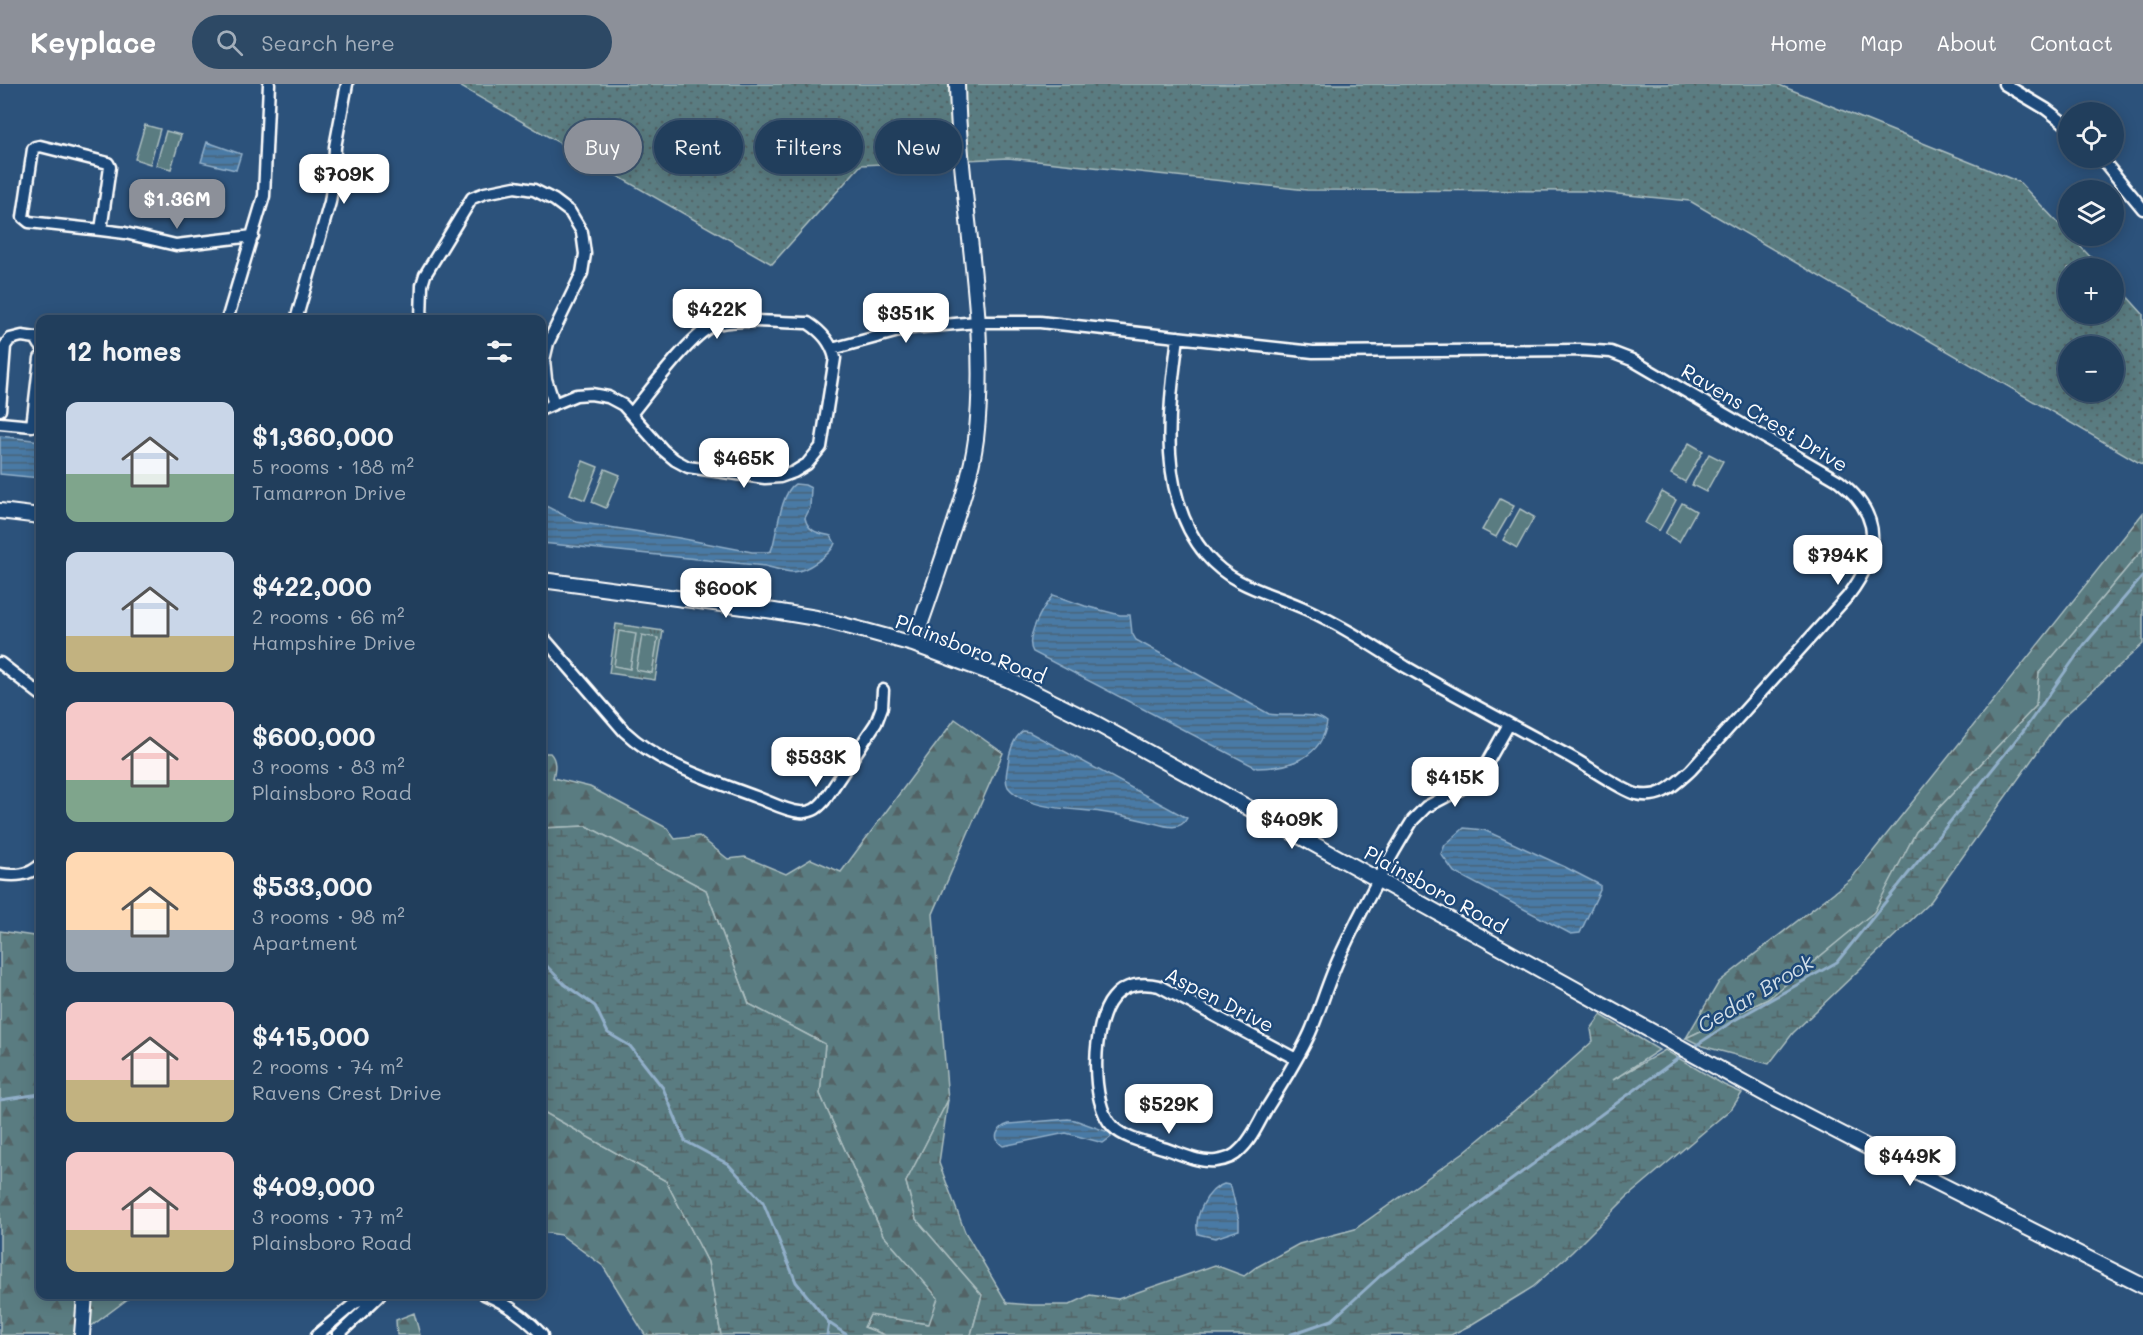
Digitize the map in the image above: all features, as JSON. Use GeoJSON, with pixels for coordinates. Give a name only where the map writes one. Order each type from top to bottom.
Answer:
{"type":"FeatureCollection","features":[{"type":"Feature","properties":{"kind":"street"},"geometry":{"type":"LineString","coordinates":[[229,315],[264,196],[269,84]]}},
{"type":"Feature","properties":{"kind":"street"},"geometry":{"type":"LineString","coordinates":[[297,315],[330,202],[335,147],[347,84]]}},
{"type":"Feature","properties":{"kind":"street"},"geometry":{"type":"LineString","coordinates":[[914,644],[960,509],[970,471],[979,401],[977,322],[957,84]]}},
{"type":"Feature","properties":{"kind":"street"},"geometry":{"type":"LineString","coordinates":[[2004,84],[2058,118]]}},
{"type":"Feature","properties":{"kind":"street"},"geometry":{"type":"LineString","coordinates":[[101,230],[110,167],[108,163],[40,146],[35,147],[23,217],[29,222],[125,233],[177,245],[253,237]]}},
{"type":"Feature","properties":{"kind":"street"},"geometry":{"type":"LineString","coordinates":[[2109,168],[2143,208]]}},
{"type":"Feature","properties":{"kind":"street"},"geometry":{"type":"LineString","coordinates":[[421,315],[422,285],[425,275],[472,198],[502,188],[515,187],[534,190],[554,200],[570,212],[582,232],[585,254],[582,273],[546,352]]}},
{"type":"Feature","properties":{"kind":"street"},"geometry":{"type":"LineString","coordinates":[[546,407],[576,395],[591,394],[608,397],[623,405],[631,414],[663,450],[688,467],[765,478],[780,477],[807,464],[821,447],[835,358],[832,348],[818,330],[808,323],[729,322],[712,326],[696,338],[631,414]]}},
{"type":"Feature","properties":{"kind":"street","name":"Ravens Crest Drive"},"geometry":{"type":"LineString","coordinates":[[832,348],[910,328],[977,322],[1040,322],[1178,337],[1313,352],[1562,350],[1611,352],[1632,360],[1851,490],[1867,514],[1872,540],[1868,566],[1860,581],[1691,770],[1666,792],[1655,795],[1634,794],[1583,763],[1406,666],[1345,629],[1306,609],[1250,588],[1225,572],[1206,555],[1191,533],[1182,513],[1176,493],[1170,453],[1170,405],[1178,337]]}},
{"type":"Feature","properties":{"kind":"street"},"geometry":{"type":"LineString","coordinates":[[0,410],[5,345],[10,339],[22,336],[36,338]]}},
{"type":"Feature","properties":{"kind":"street"},"geometry":{"type":"LineString","coordinates":[[546,379],[554,404]]}},
{"type":"Feature","properties":{"kind":"street"},"geometry":{"type":"LineString","coordinates":[[0,423],[36,427]]}},
{"type":"Feature","properties":{"kind":"street"},"geometry":{"type":"LineString","coordinates":[[0,511],[36,516]]}},
{"type":"Feature","properties":{"kind":"street","name":"Plainsboro Road"},"geometry":{"type":"LineString","coordinates":[[546,581],[816,618],[914,644],[1007,679],[1048,698],[1842,1135],[2143,1286]]}},
{"type":"Feature","properties":{"kind":"street"},"geometry":{"type":"LineString","coordinates":[[546,641],[624,732],[637,744],[707,779],[794,811],[810,812],[818,808],[876,723],[882,707],[883,690]]}},
{"type":"Feature","properties":{"kind":"street"},"geometry":{"type":"LineString","coordinates":[[0,663],[36,691]]}},
{"type":"Feature","properties":{"kind":"street"},"geometry":{"type":"LineString","coordinates":[[1380,881],[1413,820],[1425,807],[1468,785],[1481,774],[1509,724]]}},
{"type":"Feature","properties":{"kind":"street"},"geometry":{"type":"LineString","coordinates":[[0,874],[12,876],[25,874],[36,867]]}},
{"type":"Feature","properties":{"kind":"street","name":"Aspen Drive"},"geometry":{"type":"LineString","coordinates":[[1296,1059],[1159,986],[1142,983],[1131,986],[1114,996],[1105,1010],[1101,1022],[1096,1086],[1099,1102],[1114,1128],[1129,1136],[1202,1161],[1229,1158],[1244,1146],[1296,1059],[1312,1028],[1340,956],[1380,881]]}},
{"type":"Feature","properties":{"kind":"street"},"geometry":{"type":"LineString","coordinates":[[82,1335],[85,1299]]}},
{"type":"Feature","properties":{"kind":"street"},"geometry":{"type":"LineString","coordinates":[[317,1335],[356,1303],[367,1299]]}},
{"type":"Feature","properties":{"kind":"street"},"geometry":{"type":"LineString","coordinates":[[338,1335],[375,1299]]}},
{"type":"Feature","properties":{"kind":"street"},"geometry":{"type":"LineString","coordinates":[[495,1299],[526,1317],[542,1335]]}},
{"type":"Feature","properties":{"kind":"green space"},"geometry":{"type":"Polygon","coordinates":[[[456,84],[1777,84],[2019,182],[2058,223],[2058,246],[2080,246],[2091,258],[2058,258],[2058,324],[2124,324],[2124,293],[2143,314],[2143,465],[1690,201],[1587,191],[1307,190],[1008,158],[962,160],[962,120],[875,120],[875,164],[863,165],[863,120],[755,120],[755,174],[853,174],[772,264],[614,174],[642,174],[642,120],[564,120],[564,146],[456,84]]]}},
{"type":"Feature","properties":{"kind":"green space"},"geometry":{"type":"Polygon","coordinates":[[[145,125],[160,129],[150,164],[135,159],[145,125]]]}},
{"type":"Feature","properties":{"kind":"green space"},"geometry":{"type":"Polygon","coordinates":[[[166,131],[181,135],[171,169],[156,165],[166,131]]]}},
{"type":"Feature","properties":{"kind":"green space"},"geometry":{"type":"Polygon","coordinates":[[[1689,443],[1703,451],[1685,482],[1671,474],[1689,443]]]}},
{"type":"Feature","properties":{"kind":"green space"},"geometry":{"type":"Polygon","coordinates":[[[1709,454],[1723,461],[1706,492],[1692,485],[1709,454]]]}},
{"type":"Feature","properties":{"kind":"green space"},"geometry":{"type":"Polygon","coordinates":[[[583,461],[598,467],[585,500],[570,494],[583,461]]]}},
{"type":"Feature","properties":{"kind":"green space"},"geometry":{"type":"Polygon","coordinates":[[[605,469],[620,475],[606,508],[592,502],[605,469]]]}},
{"type":"Feature","properties":{"kind":"green space"},"geometry":{"type":"Polygon","coordinates":[[[1662,492],[1676,500],[1659,531],[1645,523],[1662,492]]]}},
{"type":"Feature","properties":{"kind":"green space"},"geometry":{"type":"Polygon","coordinates":[[[1500,499],[1514,506],[1496,537],[1482,530],[1500,499]]]}},
{"type":"Feature","properties":{"kind":"green space"},"geometry":{"type":"Polygon","coordinates":[[[1682,503],[1696,511],[1679,542],[1665,534],[1682,503]]]}},
{"type":"Feature","properties":{"kind":"green space"},"geometry":{"type":"Polygon","coordinates":[[[1520,509],[1534,517],[1517,548],[1503,540],[1520,509]]]}},
{"type":"Feature","properties":{"kind":"green space"},"geometry":{"type":"Polygon","coordinates":[[[2143,513],[2143,549],[2039,673],[2036,706],[1916,832],[1875,912],[1768,999],[1686,1038],[1719,982],[1851,879],[2143,513]]]}},
{"type":"Feature","properties":{"kind":"green space"},"geometry":{"type":"Polygon","coordinates":[[[2143,549],[2143,644],[2061,719],[1931,901],[1793,1033],[1769,1064],[1702,1046],[1686,1038],[1768,999],[1874,912],[1916,832],[2036,706],[2039,673],[2143,549]]]}},
{"type":"Feature","properties":{"kind":"green space"},"geometry":{"type":"Polygon","coordinates":[[[616,624],[663,631],[655,680],[609,673],[616,624]]]}},
{"type":"Feature","properties":{"kind":"green space"},"geometry":{"type":"Polygon","coordinates":[[[619,631],[636,634],[630,669],[614,666],[619,631]]]}},
{"type":"Feature","properties":{"kind":"green space"},"geometry":{"type":"Polygon","coordinates":[[[642,635],[658,638],[652,673],[636,670],[642,635]]]}},
{"type":"Feature","properties":{"kind":"green space"},"geometry":{"type":"Polygon","coordinates":[[[955,719],[1003,753],[933,914],[948,1100],[906,1182],[916,1219],[982,1295],[971,1335],[885,1335],[864,1327],[870,1315],[928,1324],[937,1298],[883,1235],[820,1094],[825,1044],[749,1004],[706,890],[587,826],[546,828],[546,753],[550,753],[555,762],[553,778],[590,787],[667,828],[675,839],[699,836],[728,859],[745,857],[786,874],[811,859],[841,872],[955,719]]]}},
{"type":"Feature","properties":{"kind":"green space"},"geometry":{"type":"Polygon","coordinates":[[[587,826],[706,890],[749,1004],[825,1044],[820,1094],[883,1235],[938,1298],[929,1324],[870,1315],[864,1327],[885,1335],[721,1335],[708,1262],[666,1181],[546,1113],[546,828],[587,826]]]}},
{"type":"Feature","properties":{"kind":"green space"},"geometry":{"type":"Polygon","coordinates":[[[0,931],[36,936],[36,1299],[128,1299],[89,1328],[87,1335],[0,1335],[0,931]]]}},
{"type":"Feature","properties":{"kind":"green space"},"geometry":{"type":"Polygon","coordinates":[[[1601,1015],[1659,1050],[1613,1080],[1665,1050],[1742,1093],[1732,1108],[1627,1197],[1533,1287],[1451,1335],[971,1335],[982,1295],[916,1219],[906,1182],[948,1100],[939,1163],[965,1232],[1007,1303],[1069,1305],[1090,1295],[1118,1299],[1215,1265],[1244,1276],[1299,1244],[1355,1229],[1464,1152],[1593,1041],[1591,1029],[1601,1015]]]}},
{"type":"Feature","properties":{"kind":"green space"},"geometry":{"type":"Polygon","coordinates":[[[546,1113],[666,1181],[708,1262],[721,1335],[645,1335],[603,1266],[561,1235],[546,1233],[546,1113]]]}},
{"type":"Feature","properties":{"kind":"green space"},"geometry":{"type":"Polygon","coordinates":[[[414,1313],[420,1335],[397,1335],[396,1320],[414,1313]]]}},
{"type":"Feature","properties":{"kind":"water"},"geometry":{"type":"Polygon","coordinates":[[[207,142],[241,154],[236,170],[201,162],[207,142]]]}},
{"type":"Feature","properties":{"kind":"water"},"geometry":{"type":"Polygon","coordinates":[[[0,436],[36,440],[36,478],[0,474],[0,436]]]}},
{"type":"Feature","properties":{"kind":"water"},"geometry":{"type":"Polygon","coordinates":[[[795,484],[811,488],[810,508],[805,518],[806,523],[815,531],[831,536],[835,543],[824,557],[798,571],[790,572],[765,566],[546,543],[546,506],[577,522],[752,552],[767,552],[771,551],[790,488],[795,484]]]}},
{"type":"Feature","properties":{"kind":"water"},"geometry":{"type":"Polygon","coordinates":[[[1053,595],[1085,606],[1120,615],[1130,615],[1132,633],[1136,640],[1269,714],[1308,715],[1322,719],[1327,722],[1324,734],[1311,752],[1302,758],[1281,766],[1257,768],[1033,652],[1031,639],[1033,631],[1044,607],[1053,595]]]}},
{"type":"Feature","properties":{"kind":"water"},"geometry":{"type":"Polygon","coordinates":[[[1023,731],[1029,732],[1187,818],[1179,826],[1169,827],[1118,815],[1051,807],[1016,795],[1008,787],[1006,778],[1012,746],[1023,731]]]}},
{"type":"Feature","properties":{"kind":"water"},"geometry":{"type":"Polygon","coordinates":[[[1464,828],[1484,830],[1600,885],[1600,890],[1580,933],[1571,934],[1454,872],[1441,854],[1445,845],[1464,828]]]}},
{"type":"Feature","properties":{"kind":"water"},"geometry":{"type":"Polygon","coordinates":[[[1068,1119],[1111,1133],[1111,1137],[1103,1143],[1066,1133],[1003,1146],[996,1137],[999,1131],[1009,1124],[1068,1119]]]}},
{"type":"Feature","properties":{"kind":"water"},"geometry":{"type":"Polygon","coordinates":[[[1224,1184],[1231,1187],[1239,1220],[1239,1230],[1215,1238],[1198,1234],[1198,1220],[1203,1205],[1212,1192],[1224,1184]]]}},
{"type":"Feature","properties":{"kind":"waterway","name":"Cedar Brook"},"geometry":{"type":"LineString","coordinates":[[1692,1048],[1733,1021],[1837,962],[2024,730],[2084,645],[2143,576]]}},
{"type":"Feature","properties":{"kind":"waterway"},"geometry":{"type":"LineString","coordinates":[[546,965],[564,984],[595,1006],[608,1033],[630,1046],[663,1088],[685,1141],[728,1164],[763,1202],[796,1282],[829,1323],[827,1335]]}},
{"type":"Feature","properties":{"kind":"waterway","name":"Cedar Brook"},"geometry":{"type":"LineString","coordinates":[[1289,1335],[1332,1320],[1381,1275],[1684,1054]]}},
{"type":"Feature","properties":{"kind":"waterway"},"geometry":{"type":"LineString","coordinates":[[0,1100],[36,1095]]}},
{"type":"Feature","properties":{"kind":"waterway","name":"Cedar Brook"},"geometry":{"type":"LineString","coordinates":[[829,1323],[847,1335]]}}]}
